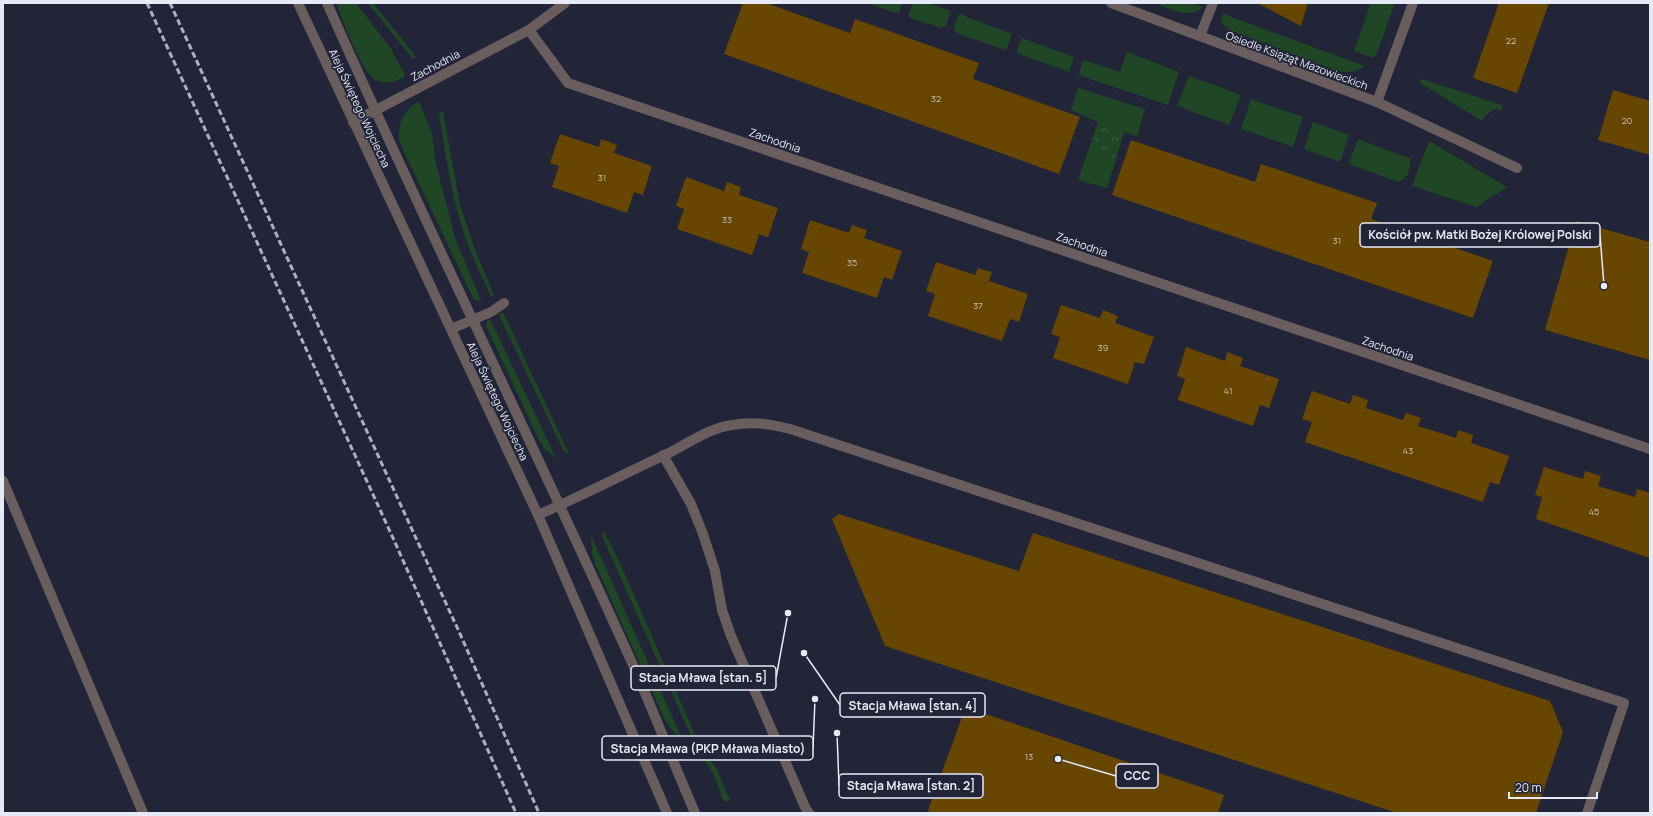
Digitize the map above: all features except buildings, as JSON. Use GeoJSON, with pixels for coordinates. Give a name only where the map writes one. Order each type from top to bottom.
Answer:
{"type":"FeatureCollection","features":[{"type":"Feature","properties":{"kind":"street","name":"Aleja Świętego Wojciecha"},"geometry":{"type":"LineString","coordinates":[[298,3],[538,515],[667,813]]}},
{"type":"Feature","properties":{"kind":"street","name":"Aleja Świętego Wojciecha"},"geometry":{"type":"LineString","coordinates":[[327,3],[374,111],[473,319],[633,666],[695,813]]}},
{"type":"Feature","properties":{"kind":"street","name":"Osiedle Książąt Mazowieckich"},"geometry":{"type":"LineString","coordinates":[[1111,3],[1377,102],[1414,3]]}},
{"type":"Feature","properties":{"kind":"street"},"geometry":{"type":"LineString","coordinates":[[1200,36],[1213,3]]}},
{"type":"Feature","properties":{"kind":"street","name":"Zachodnia"},"geometry":{"type":"LineString","coordinates":[[353,122],[529,30],[560,5]]}},
{"type":"Feature","properties":{"kind":"street","name":"Zachodnia"},"geometry":{"type":"LineString","coordinates":[[529,30],[568,83],[1650,449]]}},
{"type":"Feature","properties":{"kind":"street"},"geometry":{"type":"LineString","coordinates":[[1377,102],[1517,168]]}},
{"type":"Feature","properties":{"kind":"street"},"geometry":{"type":"LineString","coordinates":[[451,329],[491,312],[504,303]]}},
{"type":"Feature","properties":{"kind":"street"},"geometry":{"type":"LineString","coordinates":[[538,515],[711,431],[731,425],[763,423],[790,429],[1624,704],[1587,813]]}},
{"type":"Feature","properties":{"kind":"street"},"geometry":{"type":"LineString","coordinates":[[663,455],[691,504],[715,571],[722,610],[731,636],[805,807],[809,813]]}},
{"type":"Feature","properties":{"kind":"street"},"geometry":{"type":"LineString","coordinates":[[3,481],[143,813]]}},
{"type":"Feature","properties":{"kind":"green space"},"geometry":{"type":"Polygon","coordinates":[[[336,3],[356,3],[391,49],[406,76],[395,81],[383,82],[374,79],[369,74],[358,56],[336,3]]]}},
{"type":"Feature","properties":{"kind":"green space"},"geometry":{"type":"Polygon","coordinates":[[[368,3],[373,3],[416,57],[413,59],[368,3]]]}},
{"type":"Feature","properties":{"kind":"green space"},"geometry":{"type":"Polygon","coordinates":[[[867,3],[902,3],[899,12],[896,13],[867,3]]]}},
{"type":"Feature","properties":{"kind":"green space"},"geometry":{"type":"Polygon","coordinates":[[[913,3],[928,3],[951,11],[946,25],[942,28],[910,18],[908,15],[913,3]]]}},
{"type":"Feature","properties":{"kind":"green space"},"geometry":{"type":"Polygon","coordinates":[[[1155,3],[1192,3],[1203,7],[1191,13],[1185,13],[1155,3]]]}},
{"type":"Feature","properties":{"kind":"green space"},"geometry":{"type":"Polygon","coordinates":[[[1371,3],[1395,3],[1377,53],[1372,58],[1354,51],[1371,3]]]}},
{"type":"Feature","properties":{"kind":"green space"},"geometry":{"type":"Polygon","coordinates":[[[959,14],[1012,34],[1007,48],[1005,50],[957,33],[954,30],[954,26],[959,14]]]}},
{"type":"Feature","properties":{"kind":"green space"},"geometry":{"type":"Polygon","coordinates":[[[1223,14],[1365,66],[1351,72],[1337,71],[1229,30],[1222,23],[1221,19],[1223,14]]]}},
{"type":"Feature","properties":{"kind":"green space"},"geometry":{"type":"Polygon","coordinates":[[[1022,38],[1074,57],[1069,72],[1019,54],[1017,50],[1022,38]]]}},
{"type":"Feature","properties":{"kind":"green space"},"geometry":{"type":"Polygon","coordinates":[[[1127,52],[1179,72],[1168,105],[1081,76],[1079,74],[1083,60],[1120,72],[1127,52]]]}},
{"type":"Feature","properties":{"kind":"green space"},"geometry":{"type":"Polygon","coordinates":[[[1189,76],[1241,95],[1229,125],[1177,106],[1189,76]]]}},
{"type":"Feature","properties":{"kind":"green space"},"geometry":{"type":"Polygon","coordinates":[[[1422,79],[1502,105],[1502,110],[1494,109],[1484,117],[1482,121],[1420,83],[1422,79]]]}},
{"type":"Feature","properties":{"kind":"green space"},"geometry":{"type":"Polygon","coordinates":[[[1078,88],[1145,109],[1137,136],[1124,132],[1107,188],[1078,180],[1098,122],[1071,110],[1078,88]]]}},
{"type":"Feature","properties":{"kind":"green space"},"geometry":{"type":"Polygon","coordinates":[[[1251,99],[1303,117],[1293,147],[1241,129],[1251,99]]]}},
{"type":"Feature","properties":{"kind":"green space"},"geometry":{"type":"Polygon","coordinates":[[[419,101],[432,134],[436,164],[455,238],[481,301],[474,300],[399,141],[401,122],[405,113],[419,101]]]}},
{"type":"Feature","properties":{"kind":"green space"},"geometry":{"type":"Polygon","coordinates":[[[443,111],[460,205],[474,247],[494,295],[491,297],[469,247],[455,201],[439,113],[443,111]]]}},
{"type":"Feature","properties":{"kind":"green space"},"geometry":{"type":"Polygon","coordinates":[[[1100,119],[1122,126],[1114,158],[1091,151],[1100,119]]]}},
{"type":"Feature","properties":{"kind":"green space"},"geometry":{"type":"Polygon","coordinates":[[[1313,122],[1349,135],[1340,162],[1304,149],[1313,122]]]}},
{"type":"Feature","properties":{"kind":"green space"},"geometry":{"type":"Polygon","coordinates":[[[1358,139],[1411,159],[1409,170],[1404,179],[1398,182],[1349,164],[1358,139]]]}},
{"type":"Feature","properties":{"kind":"green space"},"geometry":{"type":"Polygon","coordinates":[[[1429,141],[1507,187],[1476,207],[1412,186],[1429,141]]]}},
{"type":"Feature","properties":{"kind":"green space"},"geometry":{"type":"Polygon","coordinates":[[[503,312],[569,454],[564,452],[499,315],[503,312]]]}},
{"type":"Feature","properties":{"kind":"green space"},"geometry":{"type":"Polygon","coordinates":[[[490,319],[556,458],[544,448],[539,440],[486,326],[487,321],[490,319]]]}},
{"type":"Feature","properties":{"kind":"green space"},"geometry":{"type":"Polygon","coordinates":[[[603,530],[619,561],[699,744],[717,770],[730,800],[724,802],[713,773],[696,747],[602,536],[603,530]]]}},
{"type":"Feature","properties":{"kind":"green space"},"geometry":{"type":"Polygon","coordinates":[[[591,535],[687,750],[665,720],[595,563],[592,553],[591,535]]]}},
{"type":"Feature","properties":{"kind":"railway"},"geometry":{"type":"LineString","coordinates":[[147,3],[393,538],[516,813]]}},
{"type":"Feature","properties":{"kind":"railway"},"geometry":{"type":"LineString","coordinates":[[170,3],[461,636],[539,813]]}},
{"type":"Feature","properties":{"kind":"place","name":"Kościół pw. Matki Bożej Królowej Polski"},"geometry":{"type":"Point","coordinates":[1604,286]}},
{"type":"Feature","properties":{"kind":"place","name":"Stacja Mława [stan. 5]"},"geometry":{"type":"Point","coordinates":[788,613]}},
{"type":"Feature","properties":{"kind":"place","name":"Stacja Mława [stan. 4]"},"geometry":{"type":"Point","coordinates":[804,653]}},
{"type":"Feature","properties":{"kind":"place","name":"Stacja Mława (PKP Mława Miasto)"},"geometry":{"type":"Point","coordinates":[815,699]}},
{"type":"Feature","properties":{"kind":"place","name":"Stacja Mława [stan. 2]"},"geometry":{"type":"Point","coordinates":[837,733]}},
{"type":"Feature","properties":{"kind":"place","name":"CCC"},"geometry":{"type":"Point","coordinates":[1058,759]}}]}
